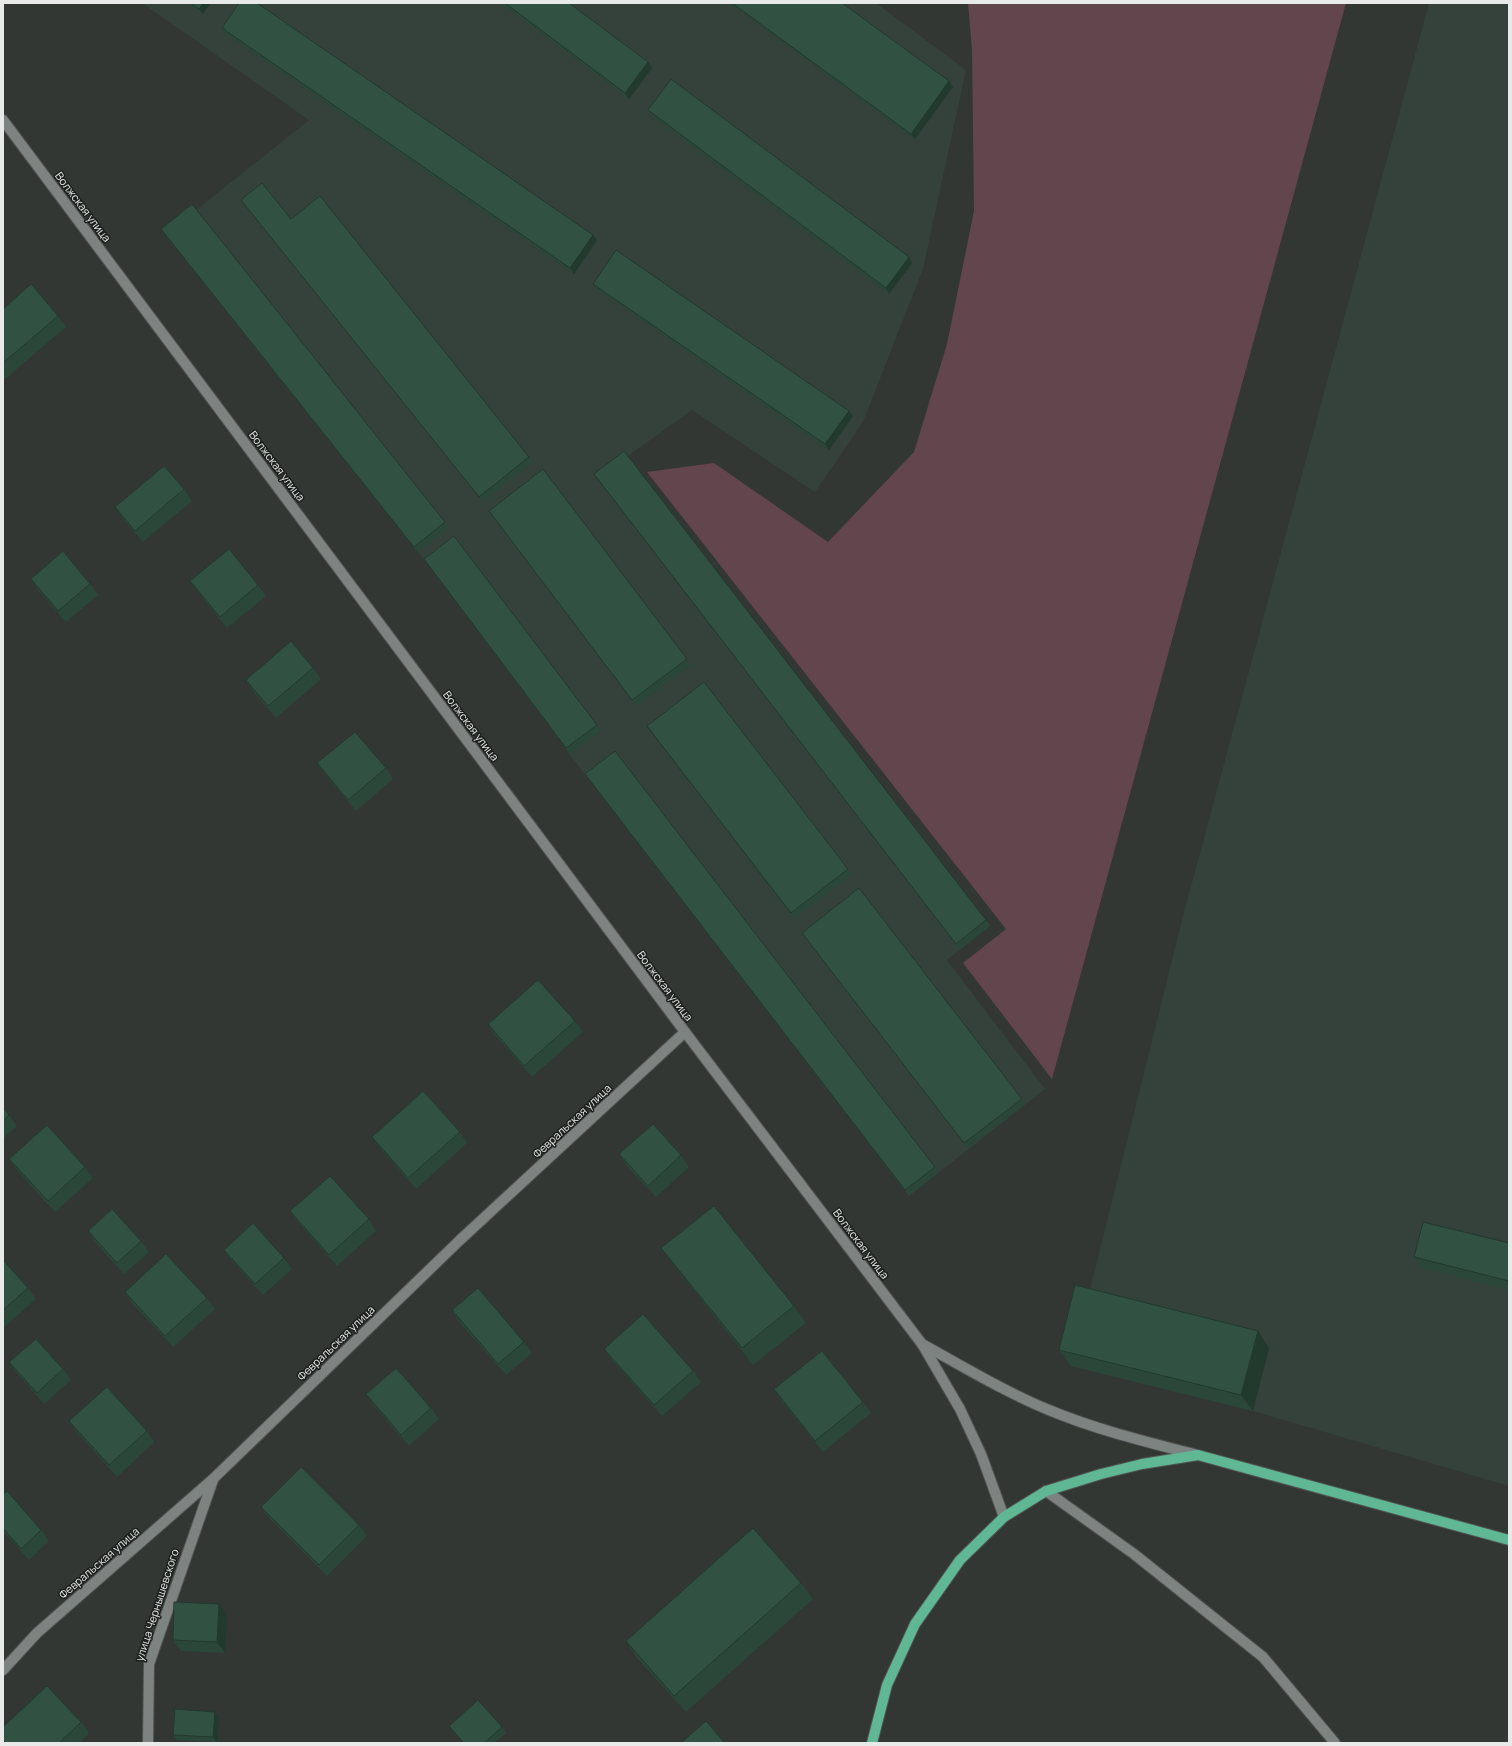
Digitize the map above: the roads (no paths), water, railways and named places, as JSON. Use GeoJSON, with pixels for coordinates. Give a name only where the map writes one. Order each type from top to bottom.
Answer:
{"type":"FeatureCollection","features":[{"type":"Feature","properties":{"kind":"main road"},"geometry":{"type":"LineString","coordinates":[[872,1743],[888,1685],[915,1624],[960,1560],[1004,1516],[1046,1491],[1100,1474],[1142,1464],[1198,1455],[1509,1540]]}},
{"type":"Feature","properties":{"kind":"street","name":"Волжская улица"},"geometry":{"type":"LineString","coordinates":[[3,120],[685,1032],[922,1344],[960,1409],[981,1454],[1004,1516]]}},
{"type":"Feature","properties":{"kind":"street","name":"Февральская улица"},"geometry":{"type":"LineString","coordinates":[[3,1670],[37,1633],[213,1479],[454,1246],[685,1032]]}},
{"type":"Feature","properties":{"kind":"street"},"geometry":{"type":"LineString","coordinates":[[922,1344],[1005,1390],[1050,1410],[1118,1434],[1198,1455]]}},
{"type":"Feature","properties":{"kind":"street","name":"улица Чернышевского"},"geometry":{"type":"LineString","coordinates":[[148,1743],[149,1664],[213,1479]]}},
{"type":"Feature","properties":{"kind":"street"},"geometry":{"type":"LineString","coordinates":[[1046,1491],[1134,1554],[1263,1657],[1335,1743]]}}]}
